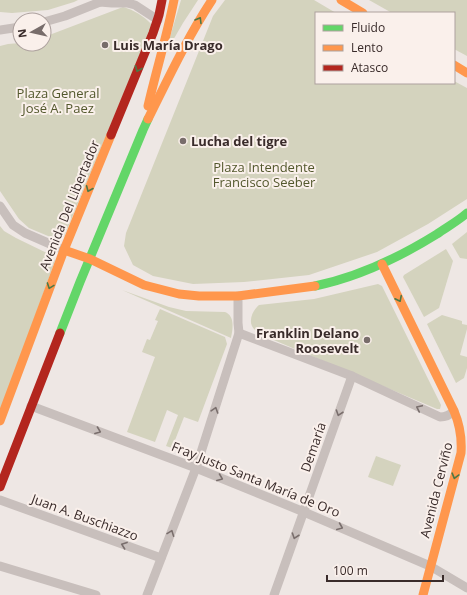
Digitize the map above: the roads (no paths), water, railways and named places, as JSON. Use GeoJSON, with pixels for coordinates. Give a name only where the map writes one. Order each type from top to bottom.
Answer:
{"type":"FeatureCollection","features":[{"type":"Feature","properties":{"kind":"main road","name":"Avenida Del Libertador"},"geometry":{"type":"LineString","coordinates":[[0,421],[64,250],[154,33],[162,0]]}},
{"type":"Feature","properties":{"kind":"main road"},"geometry":{"type":"LineString","coordinates":[[143,130],[174,0]]}},
{"type":"Feature","properties":{"kind":"main road"},"geometry":{"type":"LineString","coordinates":[[0,487],[31,406],[143,130],[186,44],[212,0]]}},
{"type":"Feature","properties":{"kind":"main road"},"geometry":{"type":"LineString","coordinates":[[341,0],[361,12]]}},
{"type":"Feature","properties":{"kind":"main road"},"geometry":{"type":"LineString","coordinates":[[455,66],[467,72]]}},
{"type":"Feature","properties":{"kind":"main road"},"geometry":{"type":"LineString","coordinates":[[64,250],[90,259],[144,285],[179,294],[199,296],[238,296],[283,291],[328,283],[345,278],[382,264],[421,244],[459,220],[467,213]]}},
{"type":"Feature","properties":{"kind":"main road","name":"Avenida Cerviño"},"geometry":{"type":"LineString","coordinates":[[382,264],[454,411],[462,434],[461,453],[423,595]]}},
{"type":"Feature","properties":{"kind":"street"},"geometry":{"type":"LineString","coordinates":[[52,20],[65,16],[100,1],[131,4],[158,20]]}},
{"type":"Feature","properties":{"kind":"street"},"geometry":{"type":"LineString","coordinates":[[0,30],[12,28]]}},
{"type":"Feature","properties":{"kind":"street"},"geometry":{"type":"LineString","coordinates":[[0,206],[13,225],[25,233],[64,250]]}},
{"type":"Feature","properties":{"kind":"street"},"geometry":{"type":"LineString","coordinates":[[147,595],[196,468],[239,333],[238,296]]}},
{"type":"Feature","properties":{"kind":"street"},"geometry":{"type":"LineString","coordinates":[[239,333],[352,376],[440,417],[450,415],[454,411]]}},
{"type":"Feature","properties":{"kind":"street","name":"Demaría"},"geometry":{"type":"LineString","coordinates":[[274,595],[352,376]]}},
{"type":"Feature","properties":{"kind":"street","name":"Fray Justo Santa María de Oro"},"geometry":{"type":"LineString","coordinates":[[31,406],[196,468],[304,512],[430,566],[467,588]]}},
{"type":"Feature","properties":{"kind":"street","name":"Juan A. Buschiazzo"},"geometry":{"type":"LineString","coordinates":[[0,500],[161,558]]}},
{"type":"Feature","properties":{"kind":"street"},"geometry":{"type":"LineString","coordinates":[[0,566],[96,595]]}},
{"type":"Feature","properties":{"kind":"place","name":"Luis María Drago"},"geometry":{"type":"Point","coordinates":[105,45]}},
{"type":"Feature","properties":{"kind":"place","name":"Lucha del tigre"},"geometry":{"type":"Point","coordinates":[183,141]}},
{"type":"Feature","properties":{"kind":"place","name":"Franklin Delano Roosevelt"},"geometry":{"type":"Point","coordinates":[367,340]}},
{"type":"Feature","properties":{"kind":"park label","name":"Plaza General José A. Paez"},"geometry":{"type":"Point","coordinates":[58,100]}},
{"type":"Feature","properties":{"kind":"park label","name":"Plaza Intendente Francisco Seeber"},"geometry":{"type":"Point","coordinates":[264,174]}}]}
